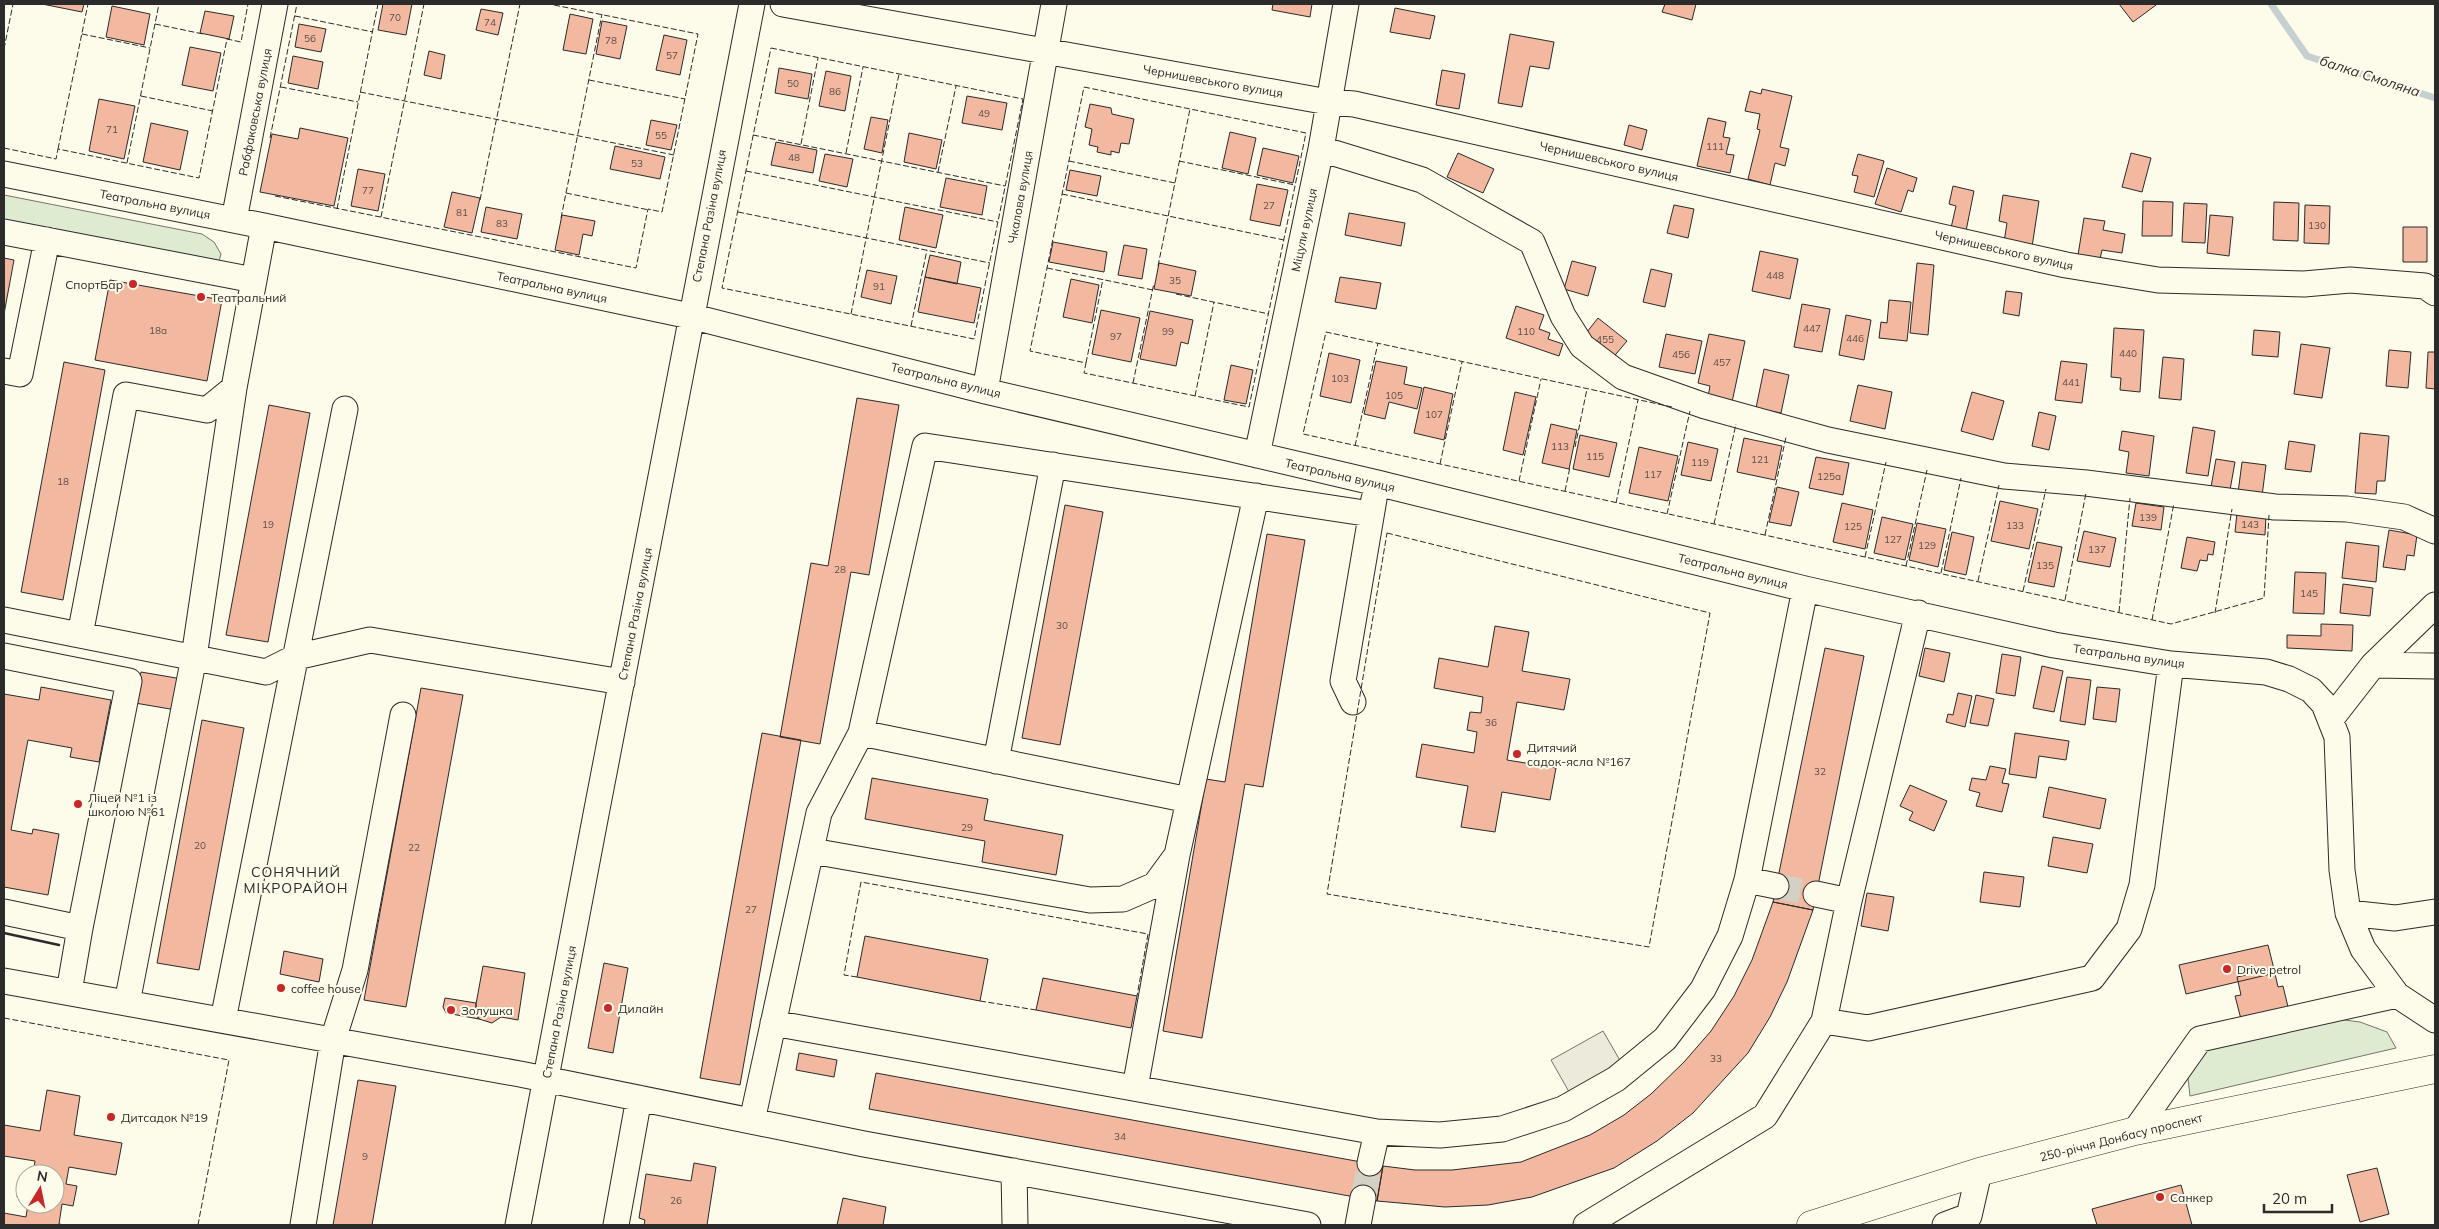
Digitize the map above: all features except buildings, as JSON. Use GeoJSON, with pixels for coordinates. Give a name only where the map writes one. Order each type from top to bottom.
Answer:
{"type":"FeatureCollection","features":[{"type":"Feature","properties":{"kind":"main road","name":"250-річчя Донбасу проспект"},"geometry":{"type":"LineString","coordinates":[[1812,1225],[1979,1172],[2135,1131],[2435,1069]]}},
{"type":"Feature","properties":{"kind":"street","name":"Рабфаковська вулиця"},"geometry":{"type":"LineString","coordinates":[[234,220],[275,4]]}},
{"type":"Feature","properties":{"kind":"street","name":"Степана Разіна вулиця"},"geometry":{"type":"LineString","coordinates":[[518,1225],[690,316],[752,4]]}},
{"type":"Feature","properties":{"kind":"street","name":"Чернишевського вулиця"},"geometry":{"type":"LineString","coordinates":[[783,4],[1328,102],[1354,104],[2066,265],[2158,280],[2304,284],[2350,280],[2425,286],[2435,293]]}},
{"type":"Feature","properties":{"kind":"street","name":"Чкалова вулиця"},"geometry":{"type":"LineString","coordinates":[[985,391],[1054,4]]}},
{"type":"Feature","properties":{"kind":"street","name":"Міцули вулиця"},"geometry":{"type":"LineString","coordinates":[[1257,455],[1321,149],[1346,4]]}},
{"type":"Feature","properties":{"kind":"street"},"geometry":{"type":"LineString","coordinates":[[1321,149],[1422,180],[1532,242],[1563,316],[1582,346],[1623,377],[1705,406],[1828,440],[2004,476],[2275,506],[2347,509],[2404,518],[2435,531]]}},
{"type":"Feature","properties":{"kind":"street","name":"Театральна вулиця"},"geometry":{"type":"LineString","coordinates":[[4,174],[264,226],[690,316],[985,391],[1257,455],[1805,589],[2054,645],[2171,664],[2266,672],[2288,679],[2311,690],[2324,704],[2337,737],[2342,870],[2348,913],[2363,949],[2397,994],[2435,1020]]}},
{"type":"Feature","properties":{"kind":"street"},"geometry":{"type":"LineString","coordinates":[[127,1002],[194,658],[234,388],[264,226]]}},
{"type":"Feature","properties":{"kind":"street"},"geometry":{"type":"LineString","coordinates":[[4,232],[254,280]]}},
{"type":"Feature","properties":{"kind":"street"},"geometry":{"type":"LineString","coordinates":[[4,371],[20,374],[47,240]]}},
{"type":"Feature","properties":{"kind":"street"},"geometry":{"type":"LineString","coordinates":[[80,635],[126,395],[207,410],[234,388]]}},
{"type":"Feature","properties":{"kind":"street"},"geometry":{"type":"LineString","coordinates":[[223,1020],[346,409]]}},
{"type":"Feature","properties":{"kind":"street"},"geometry":{"type":"LineString","coordinates":[[752,1121],[819,813],[861,733],[925,446],[1371,514]]}},
{"type":"Feature","properties":{"kind":"street"},"geometry":{"type":"LineString","coordinates":[[996,761],[1052,465]]}},
{"type":"Feature","properties":{"kind":"street"},"geometry":{"type":"LineString","coordinates":[[1352,702],[1344,681],[1377,484]]}},
{"type":"Feature","properties":{"kind":"street"},"geometry":{"type":"LineString","coordinates":[[1134,1088],[1177,855],[1256,496]]}},
{"type":"Feature","properties":{"kind":"street"},"geometry":{"type":"LineString","coordinates":[[773,1023],[1377,1132],[1440,1135],[1502,1129],[1563,1109],[1616,1079],[1665,1039],[1703,989],[1730,936],[1747,880],[1805,589]]}},
{"type":"Feature","properties":{"kind":"street"},"geometry":{"type":"LineString","coordinates":[[2331,719],[2373,665],[2435,605]]}},
{"type":"Feature","properties":{"kind":"street"},"geometry":{"type":"LineString","coordinates":[[1586,1225],[1764,1116],[1824,1021],[1849,901],[1918,613]]}},
{"type":"Feature","properties":{"kind":"street"},"geometry":{"type":"LineString","coordinates":[[4,620],[266,672],[296,657],[370,640],[622,682]]}},
{"type":"Feature","properties":{"kind":"street"},"geometry":{"type":"LineString","coordinates":[[4,656],[128,681],[69,992]]}},
{"type":"Feature","properties":{"kind":"street"},"geometry":{"type":"LineString","coordinates":[[1824,1021],[1868,1028],[2092,978],[2130,929],[2142,885],[2171,664]]}},
{"type":"Feature","properties":{"kind":"street"},"geometry":{"type":"LineString","coordinates":[[2373,665],[2435,666]]}},
{"type":"Feature","properties":{"kind":"street"},"geometry":{"type":"LineString","coordinates":[[302,1225],[333,1040],[355,970],[403,715]]}},
{"type":"Feature","properties":{"kind":"street"},"geometry":{"type":"LineString","coordinates":[[861,733],[1189,800]]}},
{"type":"Feature","properties":{"kind":"street"},"geometry":{"type":"LineString","coordinates":[[812,851],[1090,900],[1123,899],[1155,885],[1177,855]]}},
{"type":"Feature","properties":{"kind":"street"},"geometry":{"type":"LineString","coordinates":[[1747,880],[1776,886]]}},
{"type":"Feature","properties":{"kind":"street"},"geometry":{"type":"LineString","coordinates":[[1816,894],[1849,901]]}},
{"type":"Feature","properties":{"kind":"street"},"geometry":{"type":"LineString","coordinates":[[4,912],[80,928]]}},
{"type":"Feature","properties":{"kind":"street"},"geometry":{"type":"LineString","coordinates":[[2348,913],[2395,918],[2435,912]]}},
{"type":"Feature","properties":{"kind":"street"},"geometry":{"type":"LineString","coordinates":[[4,981],[546,1079],[752,1121],[1308,1225]]}},
{"type":"Feature","properties":{"kind":"street"},"geometry":{"type":"LineString","coordinates":[[2135,1131],[2200,1040],[2397,994]]}},
{"type":"Feature","properties":{"kind":"street"},"geometry":{"type":"LineString","coordinates":[[616,1225],[639,1098]]}},
{"type":"Feature","properties":{"kind":"street"},"geometry":{"type":"LineString","coordinates":[[1370,1163],[1377,1132]]}},
{"type":"Feature","properties":{"kind":"street"},"geometry":{"type":"LineString","coordinates":[[1014,1171],[1015,1225]]}},
{"type":"Feature","properties":{"kind":"street"},"geometry":{"type":"LineString","coordinates":[[1945,1225],[1969,1216],[1979,1172]]}},
{"type":"Feature","properties":{"kind":"street"},"geometry":{"type":"LineString","coordinates":[[1358,1225],[1363,1198]]}},
{"type":"Feature","properties":{"kind":"green space"},"geometry":{"type":"Polygon","coordinates":[[[4,195],[202,234],[214,242],[221,254],[219,261],[4,220],[4,195]]]}},
{"type":"Feature","properties":{"kind":"green space"},"geometry":{"type":"Polygon","coordinates":[[[2330,1018],[2360,1022],[2387,1032],[2396,1048],[2190,1096],[2188,1078],[2193,1063],[2214,1043],[2330,1018]]]}},
{"type":"Feature","properties":{"kind":"shaded area"},"geometry":{"type":"Polygon","coordinates":[[[1603,1031],[1625,1069],[1573,1099],[1551,1060],[1603,1031]]]}},
{"type":"Feature","properties":{"kind":"waterway","name":"балка Смоляна"},"geometry":{"type":"LineString","coordinates":[[2271,4],[2307,56],[2435,98]]}},
{"type":"Feature","properties":{"kind":"tunnel"},"geometry":{"type":"LineString","coordinates":[[1776,886],[1816,894]]}},
{"type":"Feature","properties":{"kind":"tunnel"},"geometry":{"type":"LineString","coordinates":[[1363,1198],[1370,1163]]}},
{"type":"Feature","properties":{"kind":"fence"},"geometry":{"type":"LineString","coordinates":[[4,49],[13,4]]}},
{"type":"Feature","properties":{"kind":"fence"},"geometry":{"type":"LineString","coordinates":[[58,149],[88,4]]}},
{"type":"Feature","properties":{"kind":"fence"},"geometry":{"type":"LineString","coordinates":[[127,163],[159,4]]}},
{"type":"Feature","properties":{"kind":"fence"},"geometry":{"type":"LineString","coordinates":[[4,148],[56,159],[58,149],[199,178],[227,39],[241,42],[248,4]]}},
{"type":"Feature","properties":{"kind":"fence"},"geometry":{"type":"LineString","coordinates":[[270,138],[297,4]]}},
{"type":"Feature","properties":{"kind":"fence"},"geometry":{"type":"LineString","coordinates":[[337,209],[378,4]]}},
{"type":"Feature","properties":{"kind":"fence"},"geometry":{"type":"LineString","coordinates":[[381,217],[424,4]]}},
{"type":"Feature","properties":{"kind":"fence"},"geometry":{"type":"LineString","coordinates":[[480,200],[520,4]]}},
{"type":"Feature","properties":{"kind":"fence"},"geometry":{"type":"LineString","coordinates":[[275,196],[636,268],[648,209],[662,212],[698,34],[549,4]]}},
{"type":"Feature","properties":{"kind":"fence"},"geometry":{"type":"LineString","coordinates":[[561,218],[602,14]]}},
{"type":"Feature","properties":{"kind":"fence"},"geometry":{"type":"LineString","coordinates":[[295,16],[373,32]]}},
{"type":"Feature","properties":{"kind":"fence"},"geometry":{"type":"LineString","coordinates":[[155,24],[203,34]]}},
{"type":"Feature","properties":{"kind":"fence"},"geometry":{"type":"LineString","coordinates":[[82,34],[150,48]]}},
{"type":"Feature","properties":{"kind":"fence"},"geometry":{"type":"LineString","coordinates":[[771,48],[1023,99],[974,339],[722,288],[771,48]]}},
{"type":"Feature","properties":{"kind":"fence"},"geometry":{"type":"LineString","coordinates":[[801,144],[818,58]]}},
{"type":"Feature","properties":{"kind":"fence"},"geometry":{"type":"LineString","coordinates":[[846,153],[863,67]]}},
{"type":"Feature","properties":{"kind":"fence"},"geometry":{"type":"LineString","coordinates":[[851,314],[899,74]]}},
{"type":"Feature","properties":{"kind":"fence"},"geometry":{"type":"LineString","coordinates":[[589,80],[685,99]]}},
{"type":"Feature","properties":{"kind":"fence"},"geometry":{"type":"LineString","coordinates":[[938,172],[956,86]]}},
{"type":"Feature","properties":{"kind":"fence"},"geometry":{"type":"LineString","coordinates":[[281,87],[358,102]]}},
{"type":"Feature","properties":{"kind":"fence"},"geometry":{"type":"LineString","coordinates":[[1084,87],[1306,133],[1249,407],[1084,373],[1086,363],[1030,351],[1084,87]]}},
{"type":"Feature","properties":{"kind":"fence"},"geometry":{"type":"LineString","coordinates":[[360,92],[674,155]]}},
{"type":"Feature","properties":{"kind":"fence"},"geometry":{"type":"LineString","coordinates":[[141,96],[213,111]]}},
{"type":"Feature","properties":{"kind":"fence"},"geometry":{"type":"LineString","coordinates":[[1158,266],[1190,109]]}},
{"type":"Feature","properties":{"kind":"fence"},"geometry":{"type":"LineString","coordinates":[[753,135],[1005,186]]}},
{"type":"Feature","properties":{"kind":"fence"},"geometry":{"type":"LineString","coordinates":[[1069,161],[1175,183]]}},
{"type":"Feature","properties":{"kind":"fence"},"geometry":{"type":"LineString","coordinates":[[1179,161],[1295,185]]}},
{"type":"Feature","properties":{"kind":"fence"},"geometry":{"type":"LineString","coordinates":[[746,171],[998,222]]}},
{"type":"Feature","properties":{"kind":"fence"},"geometry":{"type":"LineString","coordinates":[[566,193],[649,210]]}},
{"type":"Feature","properties":{"kind":"fence"},"geometry":{"type":"LineString","coordinates":[[1062,194],[1284,240]]}},
{"type":"Feature","properties":{"kind":"fence"},"geometry":{"type":"LineString","coordinates":[[738,212],[990,263]]}},
{"type":"Feature","properties":{"kind":"fence"},"geometry":{"type":"LineString","coordinates":[[911,326],[927,250]]}},
{"type":"Feature","properties":{"kind":"fence"},"geometry":{"type":"LineString","coordinates":[[1047,268],[1153,290]]}},
{"type":"Feature","properties":{"kind":"fence"},"geometry":{"type":"LineString","coordinates":[[1086,363],[1103,279]]}},
{"type":"Feature","properties":{"kind":"fence"},"geometry":{"type":"LineString","coordinates":[[1133,383],[1154,283]]}},
{"type":"Feature","properties":{"kind":"fence"},"geometry":{"type":"LineString","coordinates":[[1176,294],[1269,314]]}},
{"type":"Feature","properties":{"kind":"fence"},"geometry":{"type":"LineString","coordinates":[[1195,396],[1214,302]]}},
{"type":"Feature","properties":{"kind":"fence"},"geometry":{"type":"LineString","coordinates":[[1672,407],[1326,332],[1303,434],[2171,624],[2264,598],[2269,515]]}},
{"type":"Feature","properties":{"kind":"fence"},"geometry":{"type":"LineString","coordinates":[[1355,446],[1378,343]]}},
{"type":"Feature","properties":{"kind":"fence"},"geometry":{"type":"LineString","coordinates":[[1440,464],[1462,362]]}},
{"type":"Feature","properties":{"kind":"fence"},"geometry":{"type":"LineString","coordinates":[[1519,481],[1541,379]]}},
{"type":"Feature","properties":{"kind":"fence"},"geometry":{"type":"LineString","coordinates":[[1575,447],[1587,389]]}},
{"type":"Feature","properties":{"kind":"fence"},"geometry":{"type":"LineString","coordinates":[[1616,503],[1638,400]]}},
{"type":"Feature","properties":{"kind":"fence"},"geometry":{"type":"LineString","coordinates":[[1667,514],[1690,411]]}},
{"type":"Feature","properties":{"kind":"fence"},"geometry":{"type":"LineString","coordinates":[[1714,524],[1736,424]]}},
{"type":"Feature","properties":{"kind":"fence"},"geometry":{"type":"LineString","coordinates":[[1765,535],[1786,437]]}},
{"type":"Feature","properties":{"kind":"fence"},"geometry":{"type":"LineString","coordinates":[[1865,557],[1886,462]]}},
{"type":"Feature","properties":{"kind":"fence"},"geometry":{"type":"LineString","coordinates":[[1565,491],[1570,467]]}},
{"type":"Feature","properties":{"kind":"fence"},"geometry":{"type":"LineString","coordinates":[[1906,566],[1927,470]]}},
{"type":"Feature","properties":{"kind":"fence"},"geometry":{"type":"LineString","coordinates":[[1941,573],[1961,478]]}},
{"type":"Feature","properties":{"kind":"fence"},"geometry":{"type":"LineString","coordinates":[[1978,581],[1999,485]]}},
{"type":"Feature","properties":{"kind":"fence"},"geometry":{"type":"LineString","coordinates":[[2023,591],[2046,489]]}},
{"type":"Feature","properties":{"kind":"fence"},"geometry":{"type":"LineString","coordinates":[[2065,600],[2086,493]]}},
{"type":"Feature","properties":{"kind":"fence"},"geometry":{"type":"LineString","coordinates":[[2119,612],[2130,498]]}},
{"type":"Feature","properties":{"kind":"fence"},"geometry":{"type":"LineString","coordinates":[[2152,620],[2174,503]]}},
{"type":"Feature","properties":{"kind":"fence"},"geometry":{"type":"LineString","coordinates":[[2215,613],[2232,509]]}},
{"type":"Feature","properties":{"kind":"fence"},"geometry":{"type":"LineString","coordinates":[[1387,533],[1710,613],[1649,947],[1327,894],[1387,533]]}},
{"type":"Feature","properties":{"kind":"fence"},"geometry":{"type":"LineString","coordinates":[[857,977],[844,975],[861,882],[1148,934],[1137,996]]}},
{"type":"Feature","properties":{"kind":"fence"},"geometry":{"type":"LineString","coordinates":[[980,1001],[1036,1010]]}},
{"type":"Feature","properties":{"kind":"fence"},"geometry":{"type":"LineString","coordinates":[[4,1018],[229,1060],[198,1225]]}},
{"type":"Feature","properties":{"kind":"wall"},"geometry":{"type":"LineString","coordinates":[[4,933],[59,945]]}},
{"type":"Feature","properties":{"kind":"place","name":"СпортБар"},"geometry":{"type":"Point","coordinates":[133,284]}},
{"type":"Feature","properties":{"kind":"place","name":"Театральний"},"geometry":{"type":"Point","coordinates":[201,297]}},
{"type":"Feature","properties":{"kind":"place","name":"Дитячий садок-ясла №167"},"geometry":{"type":"Point","coordinates":[1517,754]}},
{"type":"Feature","properties":{"kind":"place","name":"Ліцей №1 із школою №61"},"geometry":{"type":"Point","coordinates":[78,804]}},
{"type":"Feature","properties":{"kind":"place","name":"Drive petrol"},"geometry":{"type":"Point","coordinates":[2227,969]}},
{"type":"Feature","properties":{"kind":"place","name":"coffee house"},"geometry":{"type":"Point","coordinates":[281,988]}},
{"type":"Feature","properties":{"kind":"place","name":"Дилайн"},"geometry":{"type":"Point","coordinates":[608,1008]}},
{"type":"Feature","properties":{"kind":"place","name":"Золушка"},"geometry":{"type":"Point","coordinates":[451,1010]}},
{"type":"Feature","properties":{"kind":"place","name":"Дитсадок №19"},"geometry":{"type":"Point","coordinates":[111,1117]}},
{"type":"Feature","properties":{"kind":"place","name":"Санкер"},"geometry":{"type":"Point","coordinates":[2160,1197]}},
{"type":"Feature","properties":{"kind":"district","name":"СОНЯЧНИЙ МІКРОРАЙОН"},"geometry":{"type":"Point","coordinates":[296,880]}}]}
